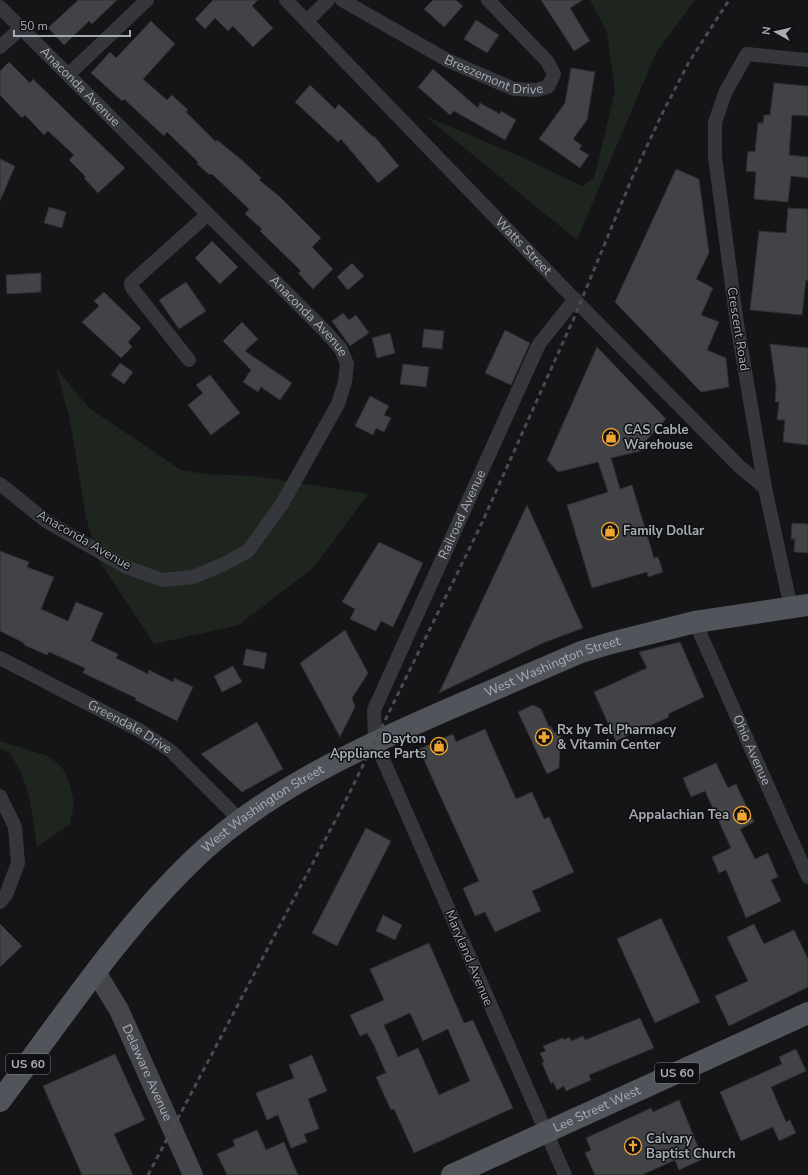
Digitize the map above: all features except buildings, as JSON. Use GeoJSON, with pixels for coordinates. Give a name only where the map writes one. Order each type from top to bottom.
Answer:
{"type":"FeatureCollection","features":[{"type":"Feature","properties":{"kind":"main road","name":"West Washington Street"},"geometry":{"type":"LineString","coordinates":[[0,1101],[96,972],[148,906],[191,862],[240,820],[302,780],[375,741],[581,652],[611,642],[695,622],[799,606]]}},
{"type":"Feature","properties":{"kind":"main road","name":"Delaware Avenue"},"geometry":{"type":"LineString","coordinates":[[96,972],[119,1010],[193,1175]]}},
{"type":"Feature","properties":{"kind":"main road","name":"Lee Street West"},"geometry":{"type":"LineString","coordinates":[[452,1175],[808,1013]]}},
{"type":"Feature","properties":{"kind":"street"},"geometry":{"type":"LineString","coordinates":[[69,74],[147,0]]}},
{"type":"Feature","properties":{"kind":"street","name":"Watts Street"},"geometry":{"type":"LineString","coordinates":[[286,0],[575,299],[739,466],[765,488]]}},
{"type":"Feature","properties":{"kind":"street"},"geometry":{"type":"LineString","coordinates":[[307,21],[328,0]]}},
{"type":"Feature","properties":{"kind":"street","name":"Breezemont Drive"},"geometry":{"type":"LineString","coordinates":[[342,0],[447,60],[514,89],[536,90],[548,87],[554,74],[547,61],[488,0]]}},
{"type":"Feature","properties":{"kind":"street","name":"Anaconda Avenue"},"geometry":{"type":"LineString","coordinates":[[0,6],[326,332],[340,349],[347,364],[345,382],[338,404],[282,504],[248,551],[193,577],[162,580],[126,567],[46,521],[0,484]]}},
{"type":"Feature","properties":{"kind":"street"},"geometry":{"type":"LineString","coordinates":[[0,47],[22,27]]}},
{"type":"Feature","properties":{"kind":"street","name":"Crescent Road"},"geometry":{"type":"LineString","coordinates":[[799,606],[765,488],[737,324],[715,157],[715,122],[726,91],[747,54],[808,60]]}},
{"type":"Feature","properties":{"kind":"street"},"geometry":{"type":"LineString","coordinates":[[189,360],[132,288],[132,283],[208,214]]}},
{"type":"Feature","properties":{"kind":"street","name":"Railroad Avenue"},"geometry":{"type":"LineString","coordinates":[[375,741],[374,710],[539,344],[575,299]]}},
{"type":"Feature","properties":{"kind":"street","name":"Ohio Avenue"},"geometry":{"type":"LineString","coordinates":[[695,622],[808,877]]}},
{"type":"Feature","properties":{"kind":"street","name":"Greendale Drive"},"geometry":{"type":"LineString","coordinates":[[0,658],[139,730],[158,742],[171,751],[240,820]]}},
{"type":"Feature","properties":{"kind":"street","name":"Maryland Avenue"},"geometry":{"type":"LineString","coordinates":[[375,741],[545,1133],[565,1175]]}},
{"type":"Feature","properties":{"kind":"street"},"geometry":{"type":"LineString","coordinates":[[0,796],[14,827],[18,863],[6,895],[0,902]]}},
{"type":"Feature","properties":{"kind":"shaded area"},"geometry":{"type":"Polygon","coordinates":[[[590,0],[695,0],[656,53],[577,240],[425,116],[515,154],[582,186],[594,178],[615,91],[607,32],[590,0]]]}},
{"type":"Feature","properties":{"kind":"shaded area"},"geometry":{"type":"Polygon","coordinates":[[[56,368],[89,408],[181,470],[206,474],[255,476],[368,494],[314,567],[239,625],[154,644],[98,559],[86,517],[70,420],[56,368]]]}},
{"type":"Feature","properties":{"kind":"shaded area"},"geometry":{"type":"Polygon","coordinates":[[[0,741],[48,756],[62,767],[70,784],[74,803],[70,824],[37,847],[26,785],[16,763],[8,751],[0,749],[0,741]]]}},
{"type":"Feature","properties":{"kind":"railway"},"geometry":{"type":"LineString","coordinates":[[148,1175],[344,804],[480,527],[574,318],[632,178],[662,114],[689,62],[729,0]]}},
{"type":"Feature","properties":{"kind":"place","name":"CAS Cable Warehouse"},"geometry":{"type":"Point","coordinates":[611,437]}},
{"type":"Feature","properties":{"kind":"place","name":"Family Dollar"},"geometry":{"type":"Point","coordinates":[610,531]}},
{"type":"Feature","properties":{"kind":"place","name":"Rx by Tel Pharmacy & Vitamin Center"},"geometry":{"type":"Point","coordinates":[544,737]}},
{"type":"Feature","properties":{"kind":"place","name":"Dayton Appliance Parts"},"geometry":{"type":"Point","coordinates":[439,746]}},
{"type":"Feature","properties":{"kind":"place","name":"Appalachian Tea"},"geometry":{"type":"Point","coordinates":[742,815]}},
{"type":"Feature","properties":{"kind":"place","name":"Calvary Baptist Church"},"geometry":{"type":"Point","coordinates":[633,1146]}}]}
